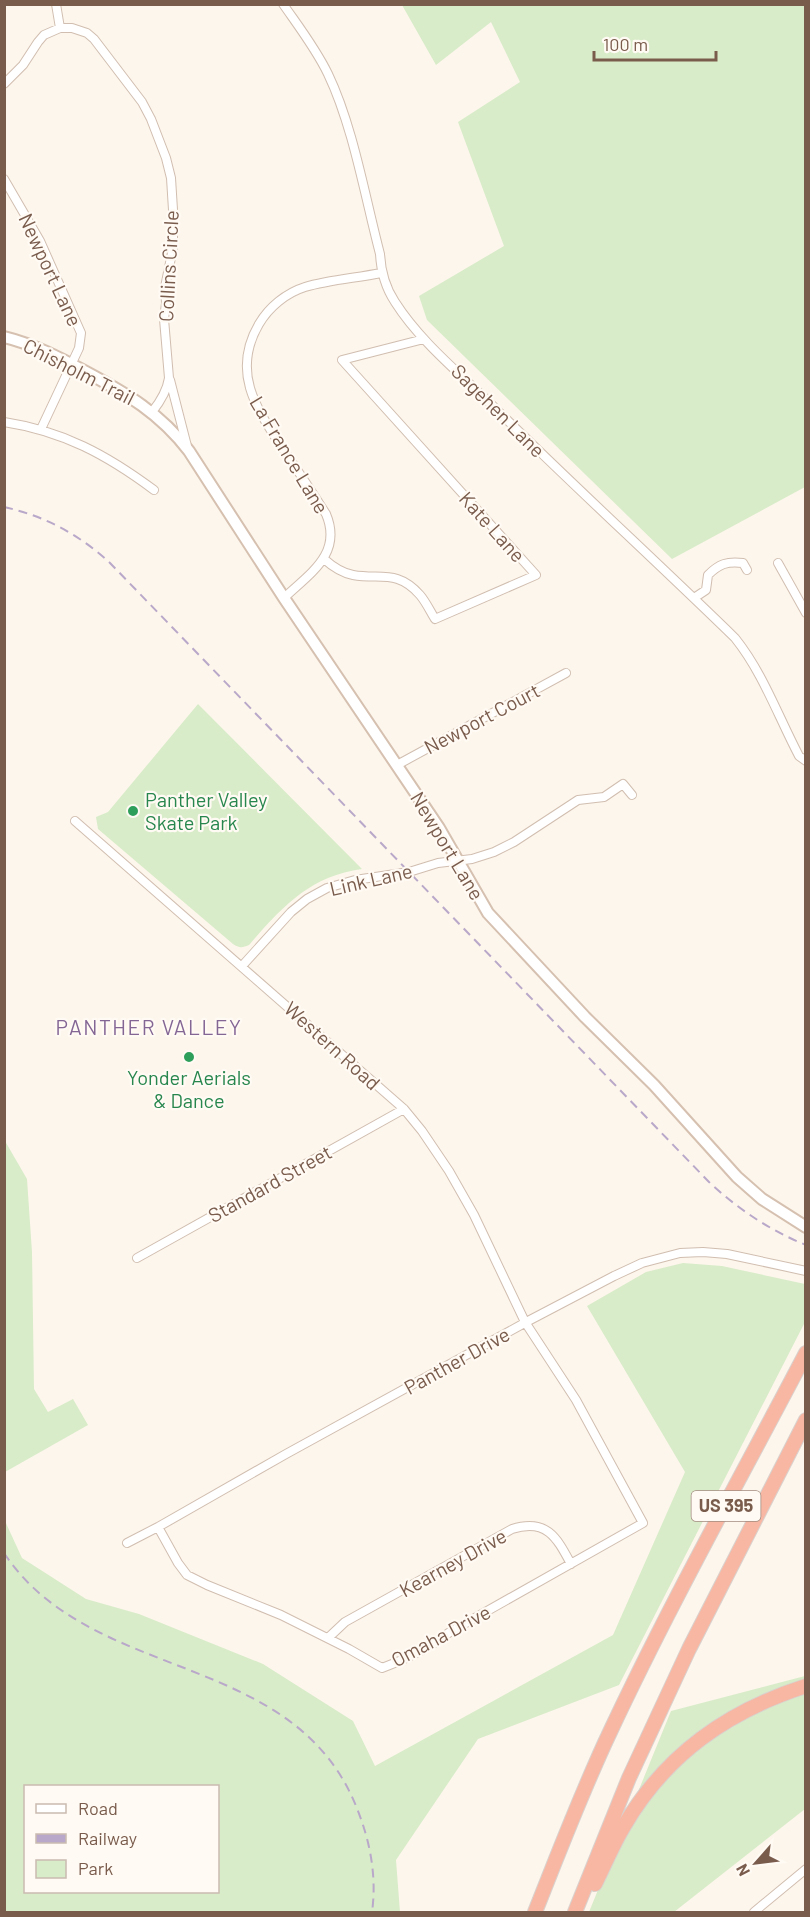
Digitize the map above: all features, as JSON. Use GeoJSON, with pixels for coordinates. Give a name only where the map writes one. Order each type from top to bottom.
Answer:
{"type":"FeatureCollection","features":[{"type":"Feature","properties":{"kind":"highway","name":"US 395"},"geometry":{"type":"LineString","coordinates":[[535,1912],[610,1731],[806,1353]]}},
{"type":"Feature","properties":{"kind":"highway","name":"US 395"},"geometry":{"type":"LineString","coordinates":[[575,1912],[625,1788],[689,1649],[806,1420]]}},
{"type":"Feature","properties":{"kind":"highway"},"geometry":{"type":"LineString","coordinates":[[581,1912],[624,1826],[646,1794],[673,1763],[703,1736],[746,1709],[806,1686]]}},
{"type":"Feature","properties":{"kind":"street"},"geometry":{"type":"LineString","coordinates":[[4,84],[23,65],[38,42],[60,28],[56,4]]}},
{"type":"Feature","properties":{"kind":"street","name":"Sagehen Lane"},"geometry":{"type":"LineString","coordinates":[[283,4],[316,52],[336,93],[380,254],[381,273],[393,299],[424,339],[551,464],[735,638],[745,650],[765,684],[796,750],[806,761]]}},
{"type":"Feature","properties":{"kind":"street","name":"Collins Circle"},"geometry":{"type":"LineString","coordinates":[[60,28],[80,30],[94,39],[141,102],[160,138],[171,178],[174,227],[165,288],[164,319],[169,378],[168,387],[152,412]]}},
{"type":"Feature","properties":{"kind":"street","name":"Newport Lane"},"geometry":{"type":"LineString","coordinates":[[4,179],[40,241],[78,325],[81,340],[41,429]]}},
{"type":"Feature","properties":{"kind":"street","name":"La France Lane"},"geometry":{"type":"LineString","coordinates":[[324,560],[331,540],[329,521],[256,406],[248,381],[248,354],[261,320],[270,309],[292,293],[305,287],[381,273]]}},
{"type":"Feature","properties":{"kind":"street","name":"Chisholm Trail"},"geometry":{"type":"LineString","coordinates":[[4,337],[35,346],[71,363],[123,392],[152,412]]}},
{"type":"Feature","properties":{"kind":"street","name":"Kate Lane"},"geometry":{"type":"LineString","coordinates":[[324,560],[332,567],[352,575],[380,575],[400,580],[419,594],[435,619],[536,576],[342,360],[424,339]]}},
{"type":"Feature","properties":{"kind":"street"},"geometry":{"type":"LineString","coordinates":[[169,378],[189,451]]}},
{"type":"Feature","properties":{"kind":"street","name":"Newport Lane"},"geometry":{"type":"LineString","coordinates":[[152,412],[166,424],[189,451],[284,598],[397,765],[488,913],[544,974],[654,1085],[743,1183],[762,1199],[806,1227]]}},
{"type":"Feature","properties":{"kind":"street"},"geometry":{"type":"LineString","coordinates":[[4,422],[41,429],[65,437],[107,457],[154,490]]}},
{"type":"Feature","properties":{"kind":"street"},"geometry":{"type":"LineString","coordinates":[[284,598],[324,560]]}},
{"type":"Feature","properties":{"kind":"street"},"geometry":{"type":"LineString","coordinates":[[694,598],[706,590],[708,575],[719,565],[731,561],[743,563],[747,570]]}},
{"type":"Feature","properties":{"kind":"street"},"geometry":{"type":"LineString","coordinates":[[778,563],[806,614]]}},
{"type":"Feature","properties":{"kind":"street","name":"Newport Court"},"geometry":{"type":"LineString","coordinates":[[397,765],[566,674]]}},
{"type":"Feature","properties":{"kind":"street","name":"Link Lane"},"geometry":{"type":"LineString","coordinates":[[242,966],[284,918],[318,893],[355,880],[410,872],[438,863],[472,859],[514,842],[578,800],[604,797],[623,784],[632,795]]}},
{"type":"Feature","properties":{"kind":"street","name":"Western Road"},"geometry":{"type":"LineString","coordinates":[[75,821],[404,1109],[422,1131],[449,1171],[474,1215],[525,1322],[576,1400],[644,1523]]}},
{"type":"Feature","properties":{"kind":"street","name":"Standard Street"},"geometry":{"type":"LineString","coordinates":[[137,1258],[404,1109]]}},
{"type":"Feature","properties":{"kind":"street","name":"Panther Drive"},"geometry":{"type":"LineString","coordinates":[[127,1543],[525,1322],[628,1269],[680,1253],[703,1252],[727,1254],[806,1271]]}},
{"type":"Feature","properties":{"kind":"street","name":"Omaha Drive"},"geometry":{"type":"LineString","coordinates":[[158,1527],[187,1575],[281,1615],[382,1668],[400,1662],[431,1646],[450,1632],[644,1523]]}},
{"type":"Feature","properties":{"kind":"street","name":"Kearney Drive"},"geometry":{"type":"LineString","coordinates":[[328,1638],[345,1622],[512,1529],[535,1525],[548,1531],[558,1539],[571,1564]]}},
{"type":"Feature","properties":{"kind":"street"},"geometry":{"type":"LineString","coordinates":[[754,1912],[806,1869]]}},
{"type":"Feature","properties":{"kind":"green space"},"geometry":{"type":"Polygon","coordinates":[[[402,5],[805,5],[805,487],[672,559],[427,320],[419,296],[504,246],[458,122],[520,82],[491,22],[436,65],[402,5]]]}},
{"type":"Feature","properties":{"kind":"green space"},"geometry":{"type":"Polygon","coordinates":[[[198,704],[362,869],[327,878],[298,895],[249,945],[242,947],[233,944],[98,829],[96,817],[108,812],[198,704]]]}},
{"type":"Feature","properties":{"kind":"green space"},"geometry":{"type":"Polygon","coordinates":[[[5,1141],[27,1179],[32,1252],[34,1389],[48,1412],[73,1399],[88,1425],[5,1472],[5,1141]]]}},
{"type":"Feature","properties":{"kind":"green space"},"geometry":{"type":"Polygon","coordinates":[[[683,1263],[722,1266],[805,1284],[805,1322],[619,1685],[478,1739],[396,1860],[400,1912],[5,1912],[5,1521],[22,1558],[86,1599],[139,1614],[263,1664],[353,1721],[375,1766],[613,1635],[685,1472],[587,1306],[646,1272],[683,1263]]]}},
{"type":"Feature","properties":{"kind":"green space"},"geometry":{"type":"Polygon","coordinates":[[[805,1676],[805,1809],[674,1912],[589,1912],[671,1711],[805,1676]]]}},
{"type":"Feature","properties":{"kind":"railway"},"geometry":{"type":"LineString","coordinates":[[4,507],[48,521],[74,535],[110,563],[709,1182],[755,1218],[779,1233],[806,1245]]}},
{"type":"Feature","properties":{"kind":"railway"},"geometry":{"type":"LineString","coordinates":[[4,1553],[41,1595],[87,1626],[239,1691],[286,1719],[326,1755],[356,1806],[365,1832],[373,1872],[372,1912]]}},
{"type":"Feature","properties":{"kind":"place","name":"Panther Valley Skate Park"},"geometry":{"type":"Point","coordinates":[133,811]}},
{"type":"Feature","properties":{"kind":"place","name":"Yonder Aerials & Dance"},"geometry":{"type":"Point","coordinates":[189,1057]}},
{"type":"Feature","properties":{"kind":"district","name":"PANTHER VALLEY"},"geometry":{"type":"Point","coordinates":[149,1028]}}]}
